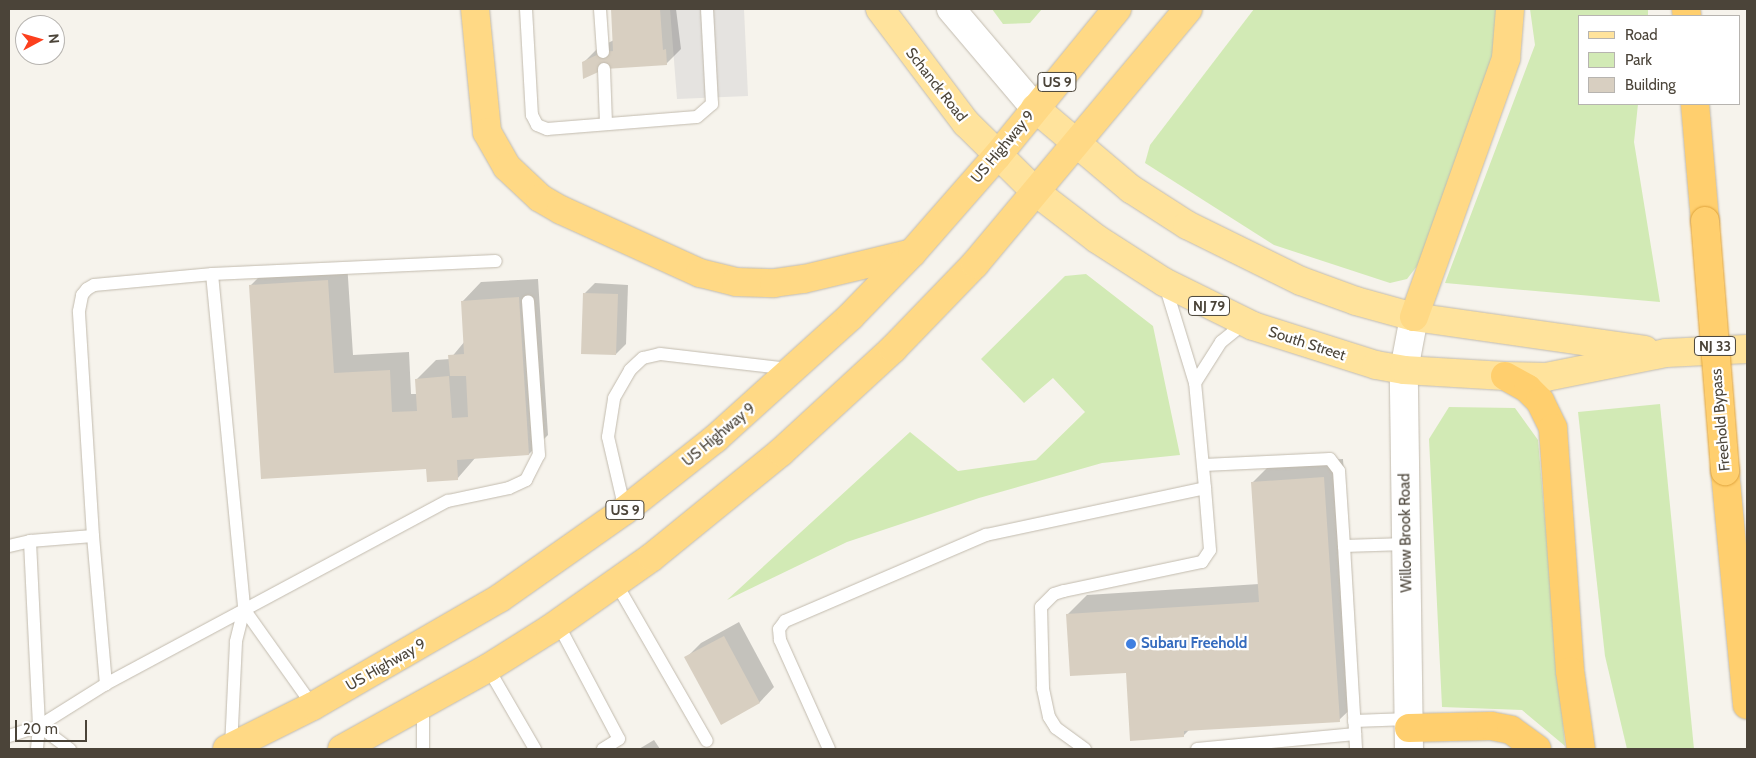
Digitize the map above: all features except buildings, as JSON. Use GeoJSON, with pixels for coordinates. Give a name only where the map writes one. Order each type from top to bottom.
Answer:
{"type":"FeatureCollection","features":[{"type":"Feature","properties":{"kind":"highway"},"geometry":{"type":"LineString","coordinates":[[475,9],[487,132],[507,167],[540,198],[554,206],[700,273],[736,282],[774,283],[804,279],[912,253]]}},
{"type":"Feature","properties":{"kind":"highway","name":"US Highway 9"},"geometry":{"type":"LineString","coordinates":[[229,748],[313,706],[500,598],[625,510],[715,439],[794,370],[912,253],[997,156],[1117,9]]}},
{"type":"Feature","properties":{"kind":"highway"},"geometry":{"type":"LineString","coordinates":[[347,748],[488,668],[558,624],[616,583],[724,500],[893,349],[1037,193],[1188,9]]}},
{"type":"Feature","properties":{"kind":"highway"},"geometry":{"type":"LineString","coordinates":[[1414,317],[1506,58],[1510,9]]}},
{"type":"Feature","properties":{"kind":"highway","name":"Freehold Bypass"},"geometry":{"type":"LineString","coordinates":[[1695,105],[1725,471],[1747,706]]}},
{"type":"Feature","properties":{"kind":"highway"},"geometry":{"type":"LineString","coordinates":[[1505,376],[1528,389],[1540,401],[1553,428],[1570,671],[1581,749]]}},
{"type":"Feature","properties":{"kind":"highway"},"geometry":{"type":"LineString","coordinates":[[1409,732],[1491,726],[1511,730],[1537,749]]}},
{"type":"Feature","properties":{"kind":"main road","name":"Schanck Road"},"geometry":{"type":"LineString","coordinates":[[880,9],[937,88],[997,156]]}},
{"type":"Feature","properties":{"kind":"main road","name":"South Street"},"geometry":{"type":"LineString","coordinates":[[1035,108],[1076,145],[1131,189],[1218,243],[1301,281],[1356,301],[1414,317],[1666,353]]}},
{"type":"Feature","properties":{"kind":"main road","name":"South Street"},"geometry":{"type":"LineString","coordinates":[[997,156],[1037,193],[1097,239],[1164,282],[1253,326],[1350,358],[1404,370],[1546,377],[1666,353],[1747,348]]}},
{"type":"Feature","properties":{"kind":"street"},"geometry":{"type":"LineString","coordinates":[[951,9],[1035,108]]}},
{"type":"Feature","properties":{"kind":"street","name":"Willow Brook Road"},"geometry":{"type":"LineString","coordinates":[[1409,732],[1404,370],[1414,317]]}},
{"type":"Feature","properties":{"kind":"lane"},"geometry":{"type":"LineString","coordinates":[[526,9],[532,115],[537,125],[547,128],[697,117],[712,104],[707,9]]}},
{"type":"Feature","properties":{"kind":"lane"},"geometry":{"type":"LineString","coordinates":[[600,9],[603,52]]}},
{"type":"Feature","properties":{"kind":"lane"},"geometry":{"type":"LineString","coordinates":[[604,69],[606,124]]}},
{"type":"Feature","properties":{"kind":"lane"},"geometry":{"type":"LineString","coordinates":[[106,684],[93,536],[79,311],[82,295],[94,285],[212,274],[496,261]]}},
{"type":"Feature","properties":{"kind":"lane"},"geometry":{"type":"LineString","coordinates":[[212,274],[244,609],[236,642],[229,748]]}},
{"type":"Feature","properties":{"kind":"lane"},"geometry":{"type":"LineString","coordinates":[[1085,749],[1056,728],[1049,717],[1043,688],[1041,607],[1045,600],[1059,593],[1202,562],[1210,550],[1204,465],[1195,383],[1164,282]]}},
{"type":"Feature","properties":{"kind":"lane"},"geometry":{"type":"LineString","coordinates":[[9,736],[39,726],[106,684],[448,501],[526,480],[539,456],[528,302]]}},
{"type":"Feature","properties":{"kind":"lane"},"geometry":{"type":"LineString","coordinates":[[1195,383],[1213,351],[1228,334],[1253,326]]}},
{"type":"Feature","properties":{"kind":"lane"},"geometry":{"type":"LineString","coordinates":[[625,510],[608,437],[614,398],[630,370],[644,358],[660,354],[794,370]]}},
{"type":"Feature","properties":{"kind":"lane"},"geometry":{"type":"LineString","coordinates":[[1204,465],[1330,459],[1339,470],[1356,749]]}},
{"type":"Feature","properties":{"kind":"lane"},"geometry":{"type":"LineString","coordinates":[[829,749],[779,637],[779,630],[786,621],[986,535],[1205,488]]}},
{"type":"Feature","properties":{"kind":"lane"},"geometry":{"type":"LineString","coordinates":[[9,546],[30,541],[93,536]]}},
{"type":"Feature","properties":{"kind":"lane"},"geometry":{"type":"LineString","coordinates":[[30,541],[39,726],[37,749]]}},
{"type":"Feature","properties":{"kind":"lane"},"geometry":{"type":"LineString","coordinates":[[1344,546],[1406,544]]}},
{"type":"Feature","properties":{"kind":"lane"},"geometry":{"type":"LineString","coordinates":[[616,583],[707,742]]}},
{"type":"Feature","properties":{"kind":"lane"},"geometry":{"type":"LineString","coordinates":[[244,609],[313,706]]}},
{"type":"Feature","properties":{"kind":"lane"},"geometry":{"type":"LineString","coordinates":[[558,624],[619,739],[602,749]]}},
{"type":"Feature","properties":{"kind":"lane"},"geometry":{"type":"LineString","coordinates":[[488,668],[536,749]]}},
{"type":"Feature","properties":{"kind":"lane"},"geometry":{"type":"LineString","coordinates":[[423,749],[424,704]]}},
{"type":"Feature","properties":{"kind":"lane"},"geometry":{"type":"LineString","coordinates":[[1354,721],[1409,732]]}},
{"type":"Feature","properties":{"kind":"lane"},"geometry":{"type":"LineString","coordinates":[[39,726],[70,749]]}},
{"type":"Feature","properties":{"kind":"lane"},"geometry":{"type":"LineString","coordinates":[[1198,749],[1355,734]]}},
{"type":"Feature","properties":{"kind":"green space"},"geometry":{"type":"Polygon","coordinates":[[[992,9],[1042,9],[1030,23],[1003,24],[992,9]]]}},
{"type":"Feature","properties":{"kind":"green space"},"geometry":{"type":"Polygon","coordinates":[[[1254,9],[1500,9],[1498,40],[1421,261],[1407,279],[1390,283],[1274,245],[1145,163],[1150,145],[1254,9]]]}},
{"type":"Feature","properties":{"kind":"green space"},"geometry":{"type":"Polygon","coordinates":[[[1530,9],[1648,9],[1648,15],[1578,15],[1578,105],[1638,105],[1634,142],[1660,302],[1445,283],[1535,45],[1530,9]]]}},
{"type":"Feature","properties":{"kind":"green space"},"geometry":{"type":"Polygon","coordinates":[[[1086,274],[1153,326],[1180,455],[1102,463],[979,498],[847,542],[727,600],[910,432],[958,471],[1036,460],[1085,412],[1053,378],[1024,403],[981,359],[1065,276],[1086,274]]]}},
{"type":"Feature","properties":{"kind":"green space"},"geometry":{"type":"Polygon","coordinates":[[[1660,404],[1694,749],[1627,749],[1605,656],[1578,412],[1660,404]]]}},
{"type":"Feature","properties":{"kind":"green space"},"geometry":{"type":"Polygon","coordinates":[[[1449,407],[1515,408],[1538,440],[1565,746],[1522,710],[1442,707],[1429,439],[1449,407]]]}},
{"type":"Feature","properties":{"kind":"shaded area"},"geometry":{"type":"Polygon","coordinates":[[[670,9],[744,9],[748,96],[677,99],[670,9]]]}},
{"type":"Feature","properties":{"kind":"place","name":"Subaru Freehold"},"geometry":{"type":"Point","coordinates":[1131,644]}}]}
